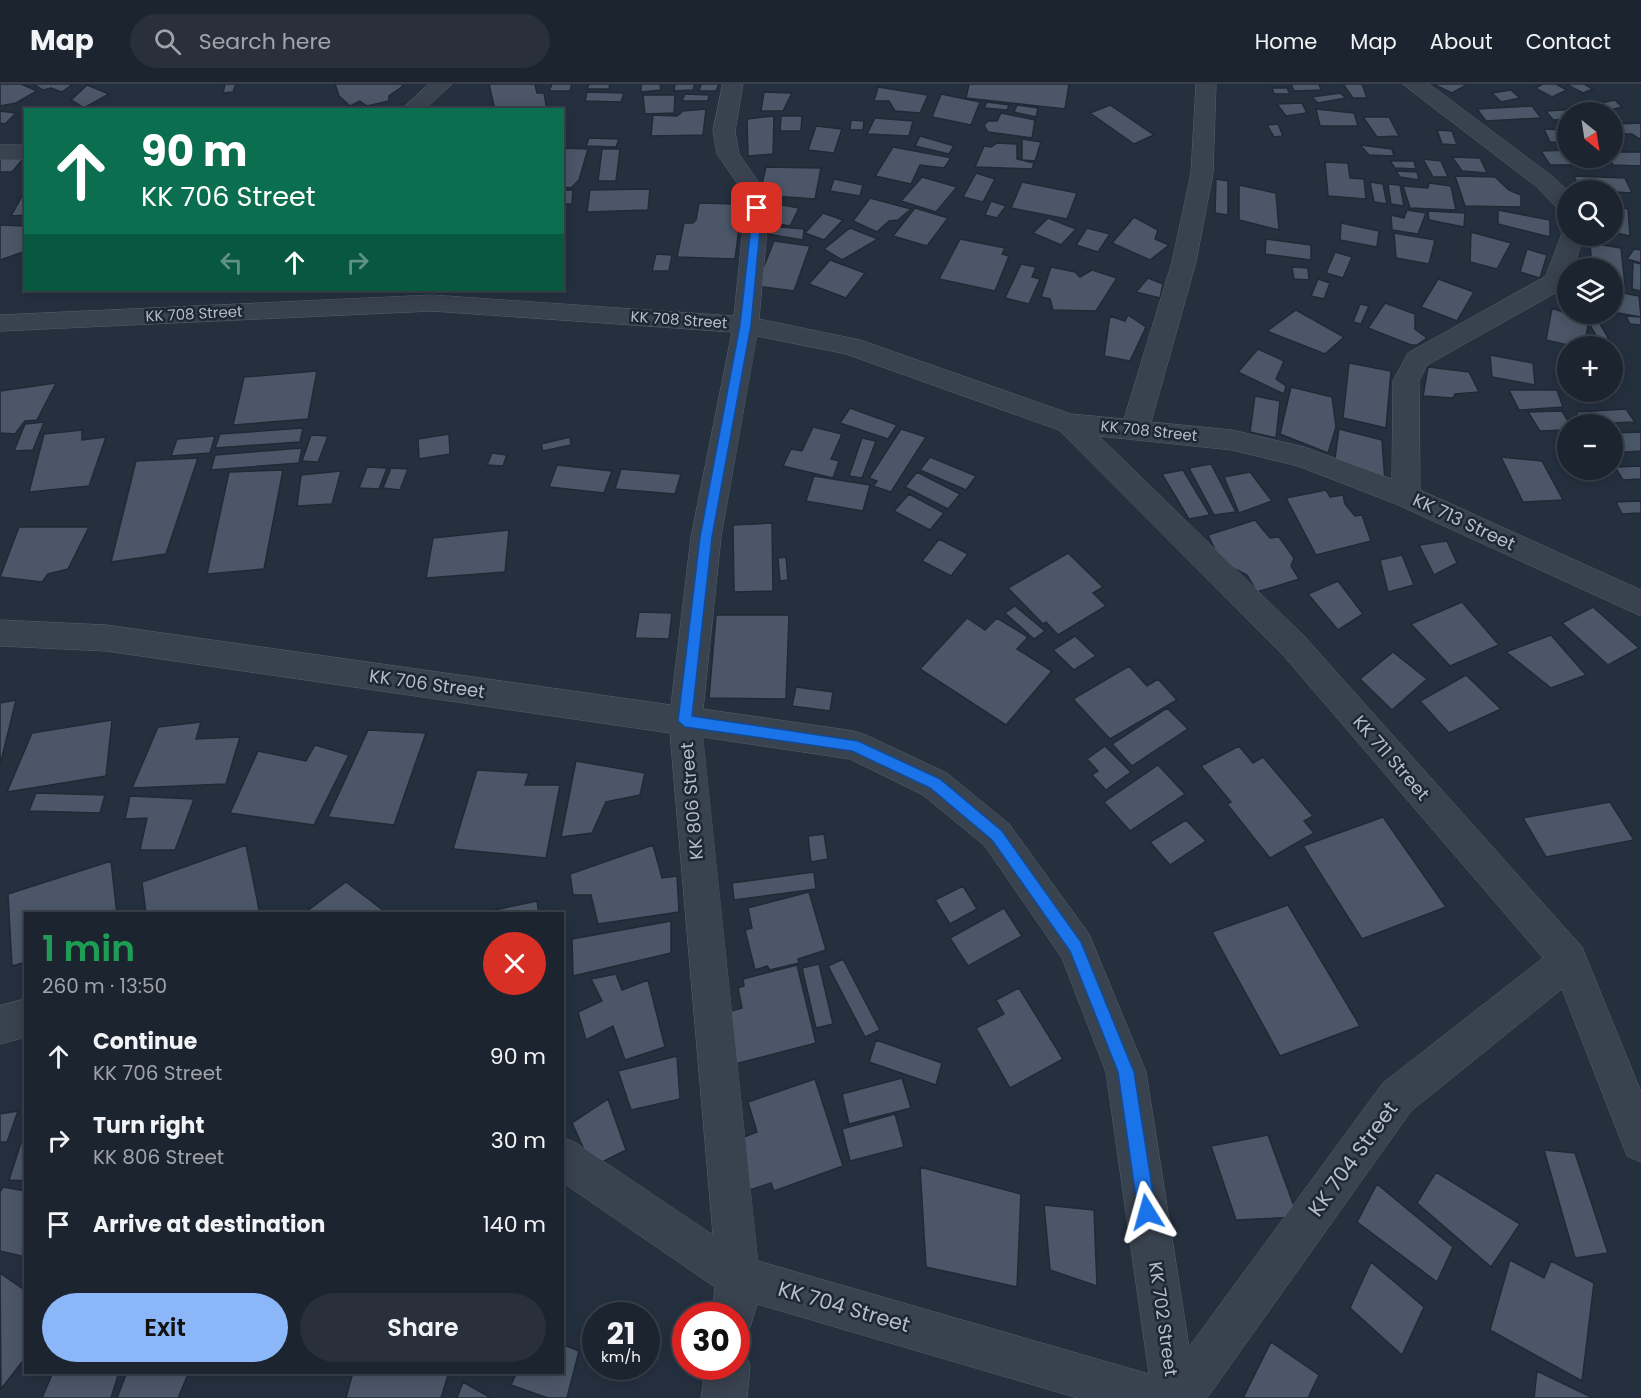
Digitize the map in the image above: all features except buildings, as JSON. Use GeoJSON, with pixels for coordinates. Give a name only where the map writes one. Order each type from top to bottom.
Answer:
{"type":"FeatureCollection","features":[{"type":"Feature","properties":{"kind":"street"},"geometry":{"type":"LineString","coordinates":[[413,108],[442,84]]}},
{"type":"Feature","properties":{"kind":"street"},"geometry":{"type":"LineString","coordinates":[[445,108],[450,84]]}},
{"type":"Feature","properties":{"kind":"street","name":"KK 806 Street"},"geometry":{"type":"LineString","coordinates":[[733,84],[724,131],[728,154],[749,184],[757,208],[746,325],[706,537],[685,721],[736,1297]]}},
{"type":"Feature","properties":{"kind":"street"},"geometry":{"type":"LineString","coordinates":[[1135,429],[1189,240],[1202,173],[1206,84]]}},
{"type":"Feature","properties":{"kind":"street"},"geometry":{"type":"LineString","coordinates":[[1413,84],[1436,96],[1501,150],[1557,191]]}},
{"type":"Feature","properties":{"kind":"street"},"geometry":{"type":"LineString","coordinates":[[0,152],[24,152]]}},
{"type":"Feature","properties":{"kind":"street","name":"KK 713 Street"},"geometry":{"type":"LineString","coordinates":[[1570,246],[1557,281],[1417,359],[1406,381],[1406,496],[1641,604]]}},
{"type":"Feature","properties":{"kind":"street","name":"KK 708 Street"},"geometry":{"type":"LineString","coordinates":[[0,323],[432,296],[746,325],[851,346],[1069,423],[1232,440],[1304,457],[1406,496]]}},
{"type":"Feature","properties":{"kind":"street","name":"KK 711 Street"},"geometry":{"type":"LineString","coordinates":[[1069,423],[1294,646],[1569,960],[1641,1142]]}},
{"type":"Feature","properties":{"kind":"street","name":"KK 706 Street"},"geometry":{"type":"LineString","coordinates":[[0,633],[106,638],[854,746]]}},
{"type":"Feature","properties":{"kind":"street","name":"KK 702 Street"},"geometry":{"type":"LineString","coordinates":[[854,746],[935,784],[997,836],[1076,947],[1126,1072],[1175,1398]]}},
{"type":"Feature","properties":{"kind":"street","name":"KK 704 Street"},"geometry":{"type":"LineString","coordinates":[[1180,1398],[1397,1097],[1569,960]]}},
{"type":"Feature","properties":{"kind":"street"},"geometry":{"type":"LineString","coordinates":[[0,1026],[24,1019]]}},
{"type":"Feature","properties":{"kind":"street","name":"KK 704 Street"},"geometry":{"type":"LineString","coordinates":[[564,1159],[736,1297],[1155,1398]]}},
{"type":"Feature","properties":{"kind":"street"},"geometry":{"type":"LineString","coordinates":[[724,1398],[726,1380]]}},
{"type":"Feature","properties":{"kind":"route"},"geometry":{"type":"LineString","coordinates":[[757,208],[746,325],[706,537],[685,721],[854,746],[935,784],[997,836],[1076,947],[1126,1072],[1147,1212]]}}]}
